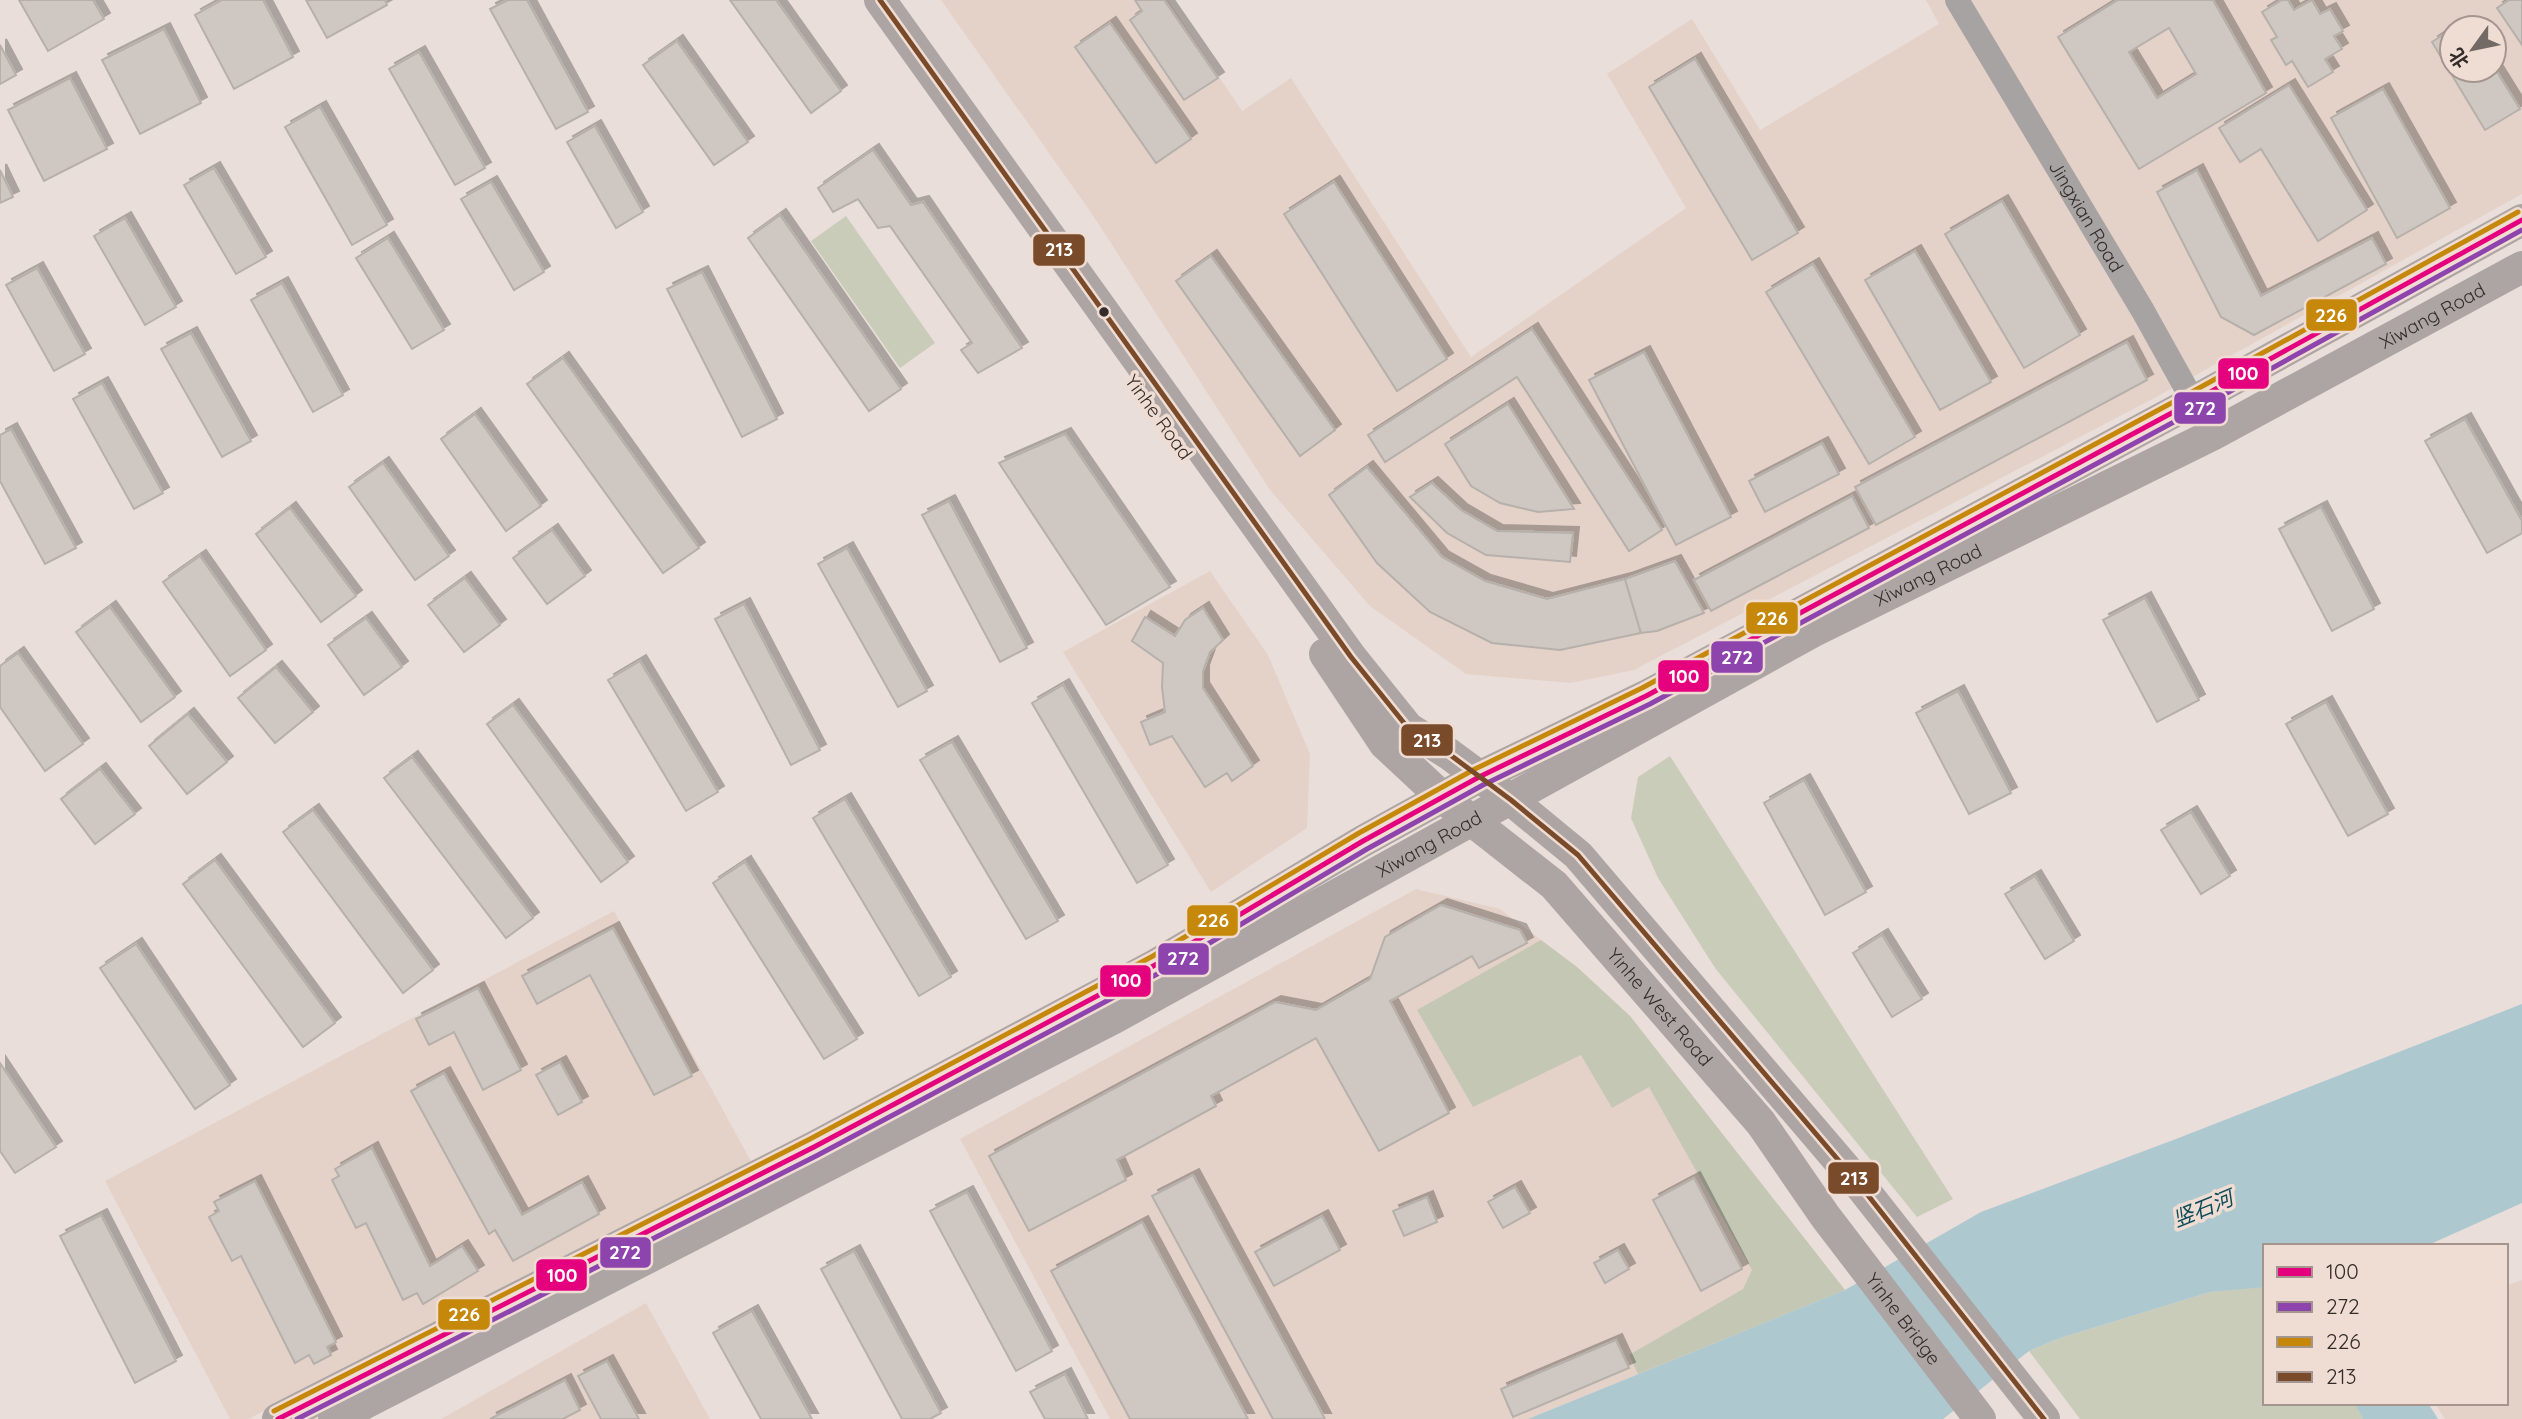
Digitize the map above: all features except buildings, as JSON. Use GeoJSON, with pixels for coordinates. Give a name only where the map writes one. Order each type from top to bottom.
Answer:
{"type":"FeatureCollection","features":[{"type":"Feature","properties":{"kind":"main road","name":"Yinhe Road"},"geometry":{"type":"LineString","coordinates":[[860,0],[1016,226],[1120,362],[1286,594],[1385,744],[1443,798],[1472,819]]}},
{"type":"Feature","properties":{"kind":"main road","name":"Yinhe Road"},"geometry":{"type":"LineString","coordinates":[[880,0],[1351,657],[1408,728],[1449,754],[1511,800]]}},
{"type":"Feature","properties":{"kind":"main road","name":"Xiwang Road"},"geometry":{"type":"LineString","coordinates":[[278,1419],[838,1134],[1157,964],[1363,841],[1479,778],[1646,696],[2194,401],[2522,220]]}},
{"type":"Feature","properties":{"kind":"main road","name":"Xiwang Road"},"geometry":{"type":"LineString","coordinates":[[334,1419],[1102,1024],[1812,632],[2211,435],[2522,267]]}},
{"type":"Feature","properties":{"kind":"main road","name":"Yinhe West Road"},"geometry":{"type":"LineString","coordinates":[[1511,800],[1578,855],[1863,1189],[2044,1419]]}},
{"type":"Feature","properties":{"kind":"main road","name":"Yinhe West Road"},"geometry":{"type":"LineString","coordinates":[[1472,819],[1554,885],[1762,1123],[1825,1216]]}},
{"type":"Feature","properties":{"kind":"main road","name":"Yinhe Bridge"},"geometry":{"type":"LineString","coordinates":[[1825,1216],[1980,1419]]}},
{"type":"Feature","properties":{"kind":"street","name":"Jingxian Road"},"geometry":{"type":"LineString","coordinates":[[1957,0],[2194,401],[2211,435]]}},
{"type":"Feature","properties":{"kind":"shaded area"},"geometry":{"type":"Polygon","coordinates":[[[941,0],[1168,0],[1242,111],[1291,78],[1471,357],[1686,208],[1607,74],[1692,19],[1760,130],[1939,24],[1926,0],[2522,0],[2522,194],[2160,395],[1634,670],[1571,683],[1466,674],[1370,606],[1270,490],[1092,214],[941,0]]]}},
{"type":"Feature","properties":{"kind":"shaded area"},"geometry":{"type":"Polygon","coordinates":[[[1210,571],[1268,655],[1310,754],[1307,828],[1211,892],[1063,652],[1210,571]]]}},
{"type":"Feature","properties":{"kind":"shaded area"},"geometry":{"type":"Polygon","coordinates":[[[1416,889],[1500,909],[1577,967],[1630,1016],[1845,1290],[1528,1419],[1110,1419],[960,1139],[1416,889]]]}},
{"type":"Feature","properties":{"kind":"shaded area"},"geometry":{"type":"Polygon","coordinates":[[[614,911],[752,1163],[248,1419],[230,1419],[105,1181],[614,911]]]}},
{"type":"Feature","properties":{"kind":"shaded area"},"geometry":{"type":"Polygon","coordinates":[[[2522,1280],[2522,1419],[2445,1419],[2436,1405],[2508,1405],[2508,1285],[2522,1280]]]}},
{"type":"Feature","properties":{"kind":"shaded area"},"geometry":{"type":"Polygon","coordinates":[[[646,1303],[710,1419],[441,1419],[646,1303]]]}},
{"type":"Feature","properties":{"kind":"green space"},"geometry":{"type":"Polygon","coordinates":[[[846,216],[935,343],[900,368],[811,241],[846,216]]]}},
{"type":"Feature","properties":{"kind":"green space"},"geometry":{"type":"Polygon","coordinates":[[[1670,756],[1953,1199],[1917,1217],[1715,968],[1658,878],[1631,818],[1638,777],[1670,756]]]}},
{"type":"Feature","properties":{"kind":"green space"},"geometry":{"type":"Polygon","coordinates":[[[1541,940],[1577,967],[1630,1016],[1845,1290],[1638,1374],[1629,1355],[1743,1289],[1752,1270],[1649,1087],[1612,1108],[1581,1055],[1473,1107],[1417,1010],[1541,940]]]}},
{"type":"Feature","properties":{"kind":"green space"},"geometry":{"type":"Polygon","coordinates":[[[2263,1286],[2263,1405],[2355,1405],[2363,1419],[2080,1419],[2029,1351],[2057,1339],[2210,1292],[2263,1286]]]}},
{"type":"Feature","properties":{"kind":"water","name":"竖石河"},"geometry":{"type":"Polygon","coordinates":[[[2522,1004],[2522,1203],[2430,1244],[2263,1244],[2263,1287],[2210,1292],[2057,1339],[2029,1351],[1943,1419],[1528,1419],[1845,1290],[1981,1212],[2522,1004]]]}},
{"type":"Feature","properties":{"kind":"water"},"geometry":{"type":"Polygon","coordinates":[[[2355,1405],[2429,1405],[2438,1419],[2363,1419],[2355,1405]]]}},
{"type":"Feature","properties":{"kind":"transit line","name":"213"},"geometry":{"type":"LineString","coordinates":[[880,0],[1351,657],[1408,728],[1449,754],[1511,800],[1578,855],[1863,1189],[2044,1419]]}},
{"type":"Feature","properties":{"kind":"transit line","name":"226"},"geometry":{"type":"LineString","coordinates":[[274,1411],[810,1139],[1153,956],[1359,833],[1475,769],[1642,688],[2190,393],[2518,212]]}},
{"type":"Feature","properties":{"kind":"transit line","name":"100"},"geometry":{"type":"LineString","coordinates":[[278,1419],[814,1147],[1157,964],[1363,841],[1479,777],[1646,696],[2194,401],[2522,220]]}},
{"type":"Feature","properties":{"kind":"transit line","name":"272"},"geometry":{"type":"LineString","coordinates":[[297,1419],[818,1155],[1161,972],[1367,849],[1483,785],[1650,704],[2198,409],[2522,230]]}}]}
